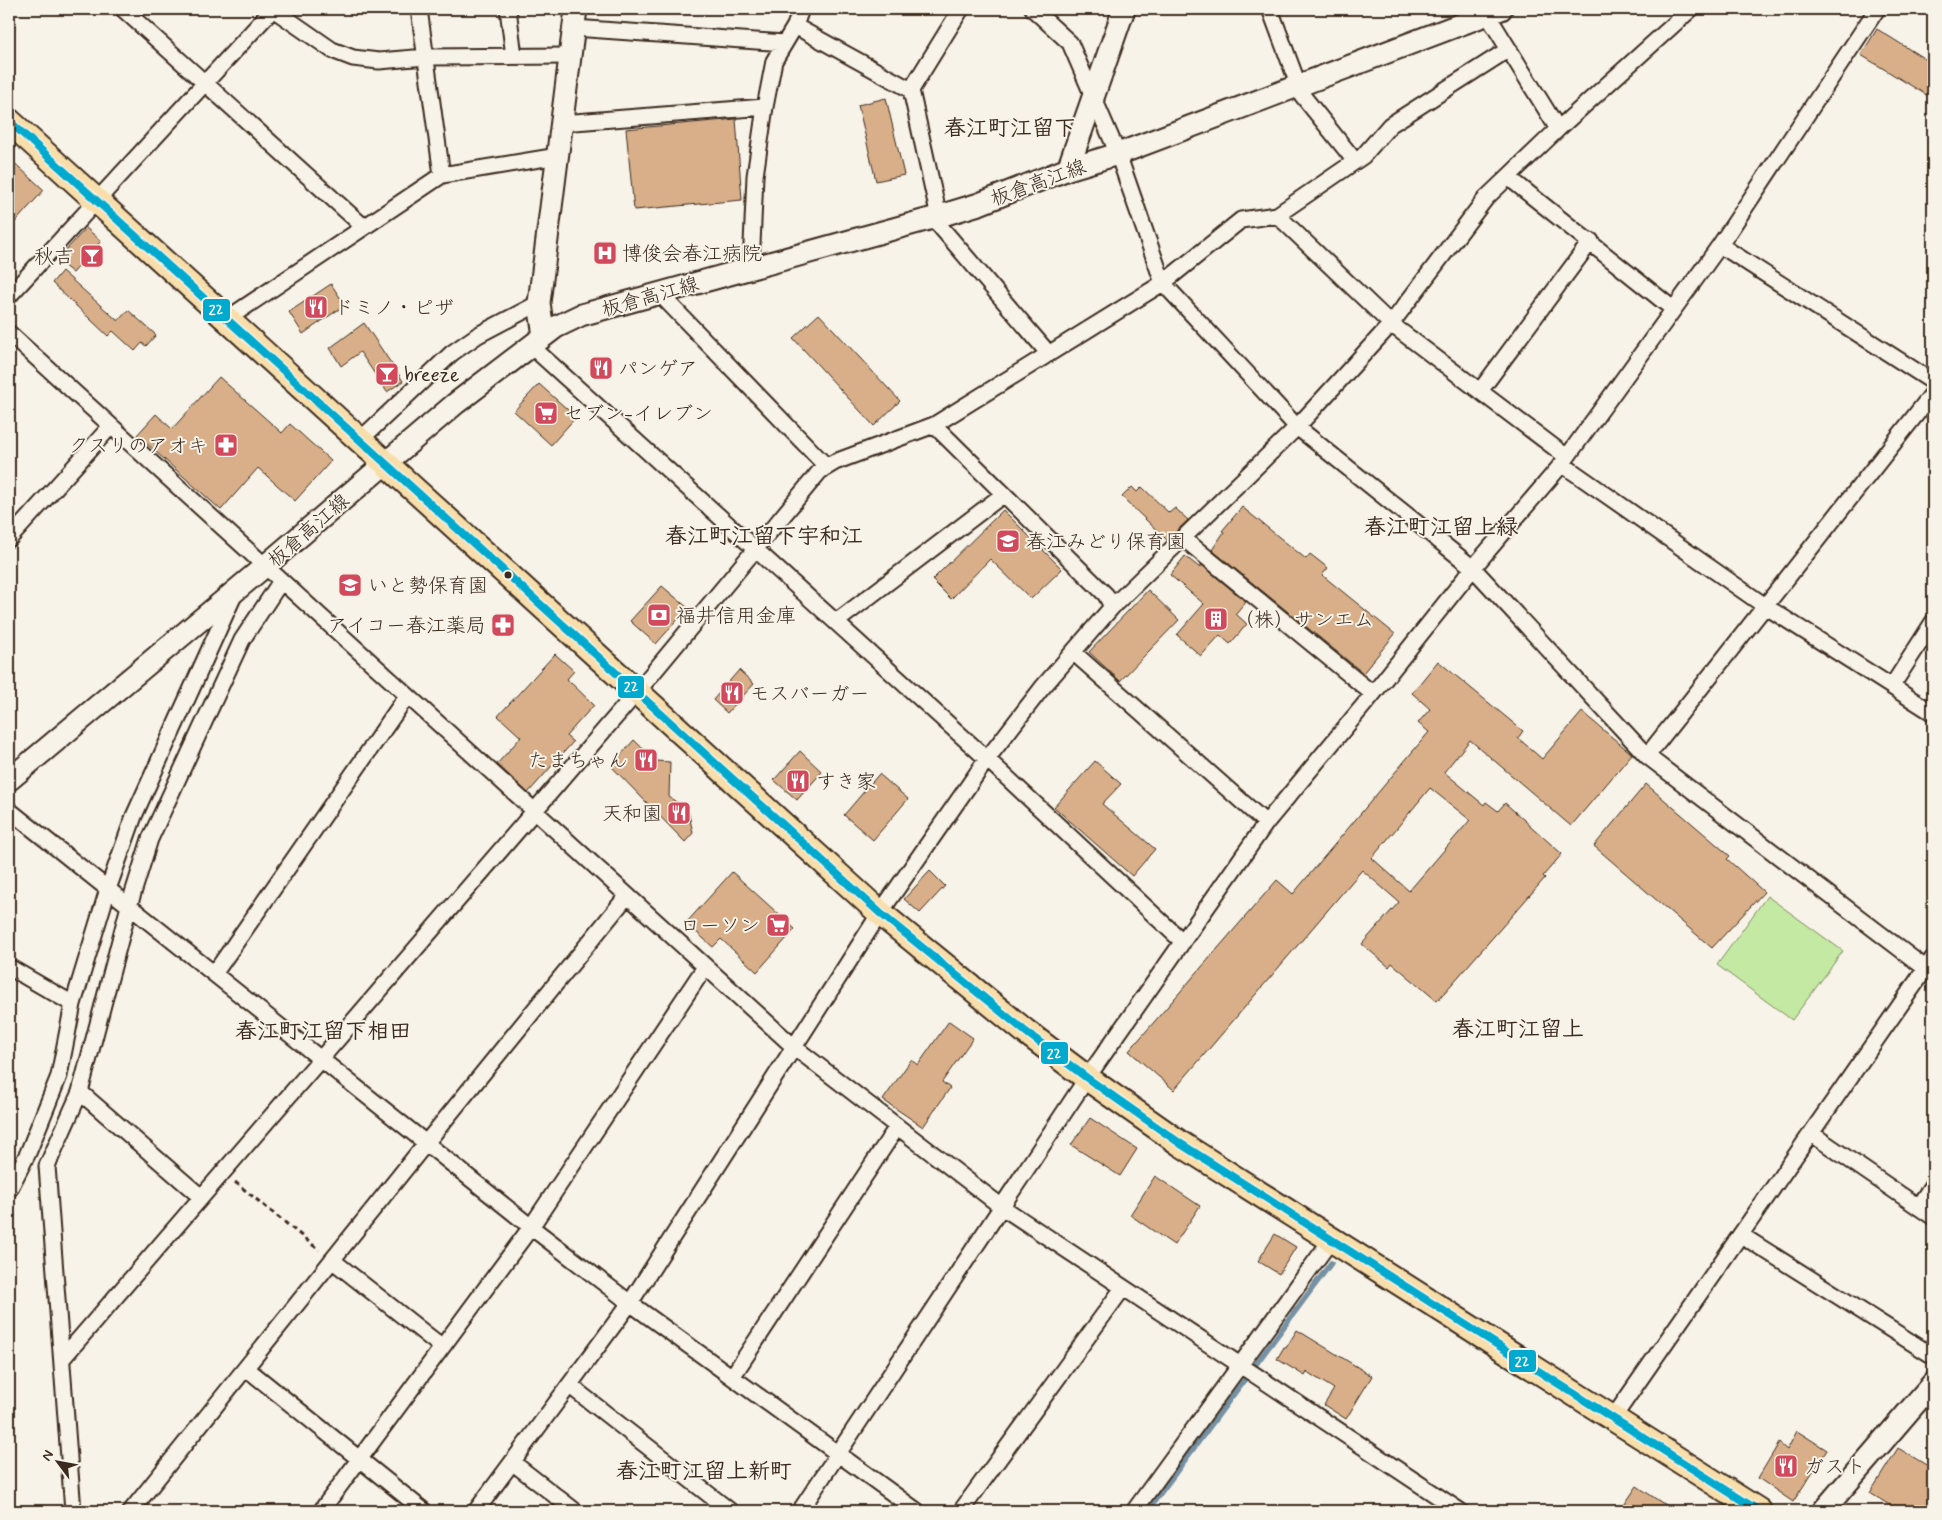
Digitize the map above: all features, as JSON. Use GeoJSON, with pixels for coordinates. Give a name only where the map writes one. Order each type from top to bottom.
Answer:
{"type":"FeatureCollection","features":[{"type":"Feature","properties":{"kind":"main road"},"geometry":{"type":"LineString","coordinates":[[1068,169],[1124,9]]}},
{"type":"Feature","properties":{"kind":"main road","name":"板倉高江線"},"geometry":{"type":"LineString","coordinates":[[9,780],[237,590],[455,404],[556,327],[581,315],[936,218],[979,204],[1068,169],[1118,154],[1487,12]]}},
{"type":"Feature","properties":{"kind":"main road"},"geometry":{"type":"LineString","coordinates":[[538,341],[539,303],[575,18]]}},
{"type":"Feature","properties":{"kind":"main road"},"geometry":{"type":"LineString","coordinates":[[9,121],[880,913],[967,985],[1087,1078],[1181,1144],[1759,1511]]}},
{"type":"Feature","properties":{"kind":"main road"},"geometry":{"type":"LineString","coordinates":[[1822,1511],[1933,1383]]}},
{"type":"Feature","properties":{"kind":"street"},"geometry":{"type":"LineString","coordinates":[[123,9],[364,228]]}},
{"type":"Feature","properties":{"kind":"street"},"geometry":{"type":"LineString","coordinates":[[9,296],[273,9],[332,50],[353,58],[379,60],[426,57],[570,56]]}},
{"type":"Feature","properties":{"kind":"street"},"geometry":{"type":"LineString","coordinates":[[419,9],[442,175]]}},
{"type":"Feature","properties":{"kind":"street"},"geometry":{"type":"LineString","coordinates":[[508,9],[514,56]]}},
{"type":"Feature","properties":{"kind":"street"},"geometry":{"type":"LineString","coordinates":[[751,267],[755,176],[765,107],[774,61],[795,26],[801,9]]}},
{"type":"Feature","properties":{"kind":"street"},"geometry":{"type":"LineString","coordinates":[[961,9],[911,90],[936,218],[1049,354]]}},
{"type":"Feature","properties":{"kind":"street"},"geometry":{"type":"LineString","coordinates":[[1033,9],[1070,43],[1118,154],[1163,283],[1297,427],[1473,568],[1648,756],[1931,967],[1613,1418]]}},
{"type":"Feature","properties":{"kind":"street"},"geometry":{"type":"LineString","coordinates":[[1270,9],[1302,95],[1355,161]]}},
{"type":"Feature","properties":{"kind":"street"},"geometry":{"type":"LineString","coordinates":[[476,1511],[630,1303],[880,913],[987,759],[1042,688],[1112,607],[1297,427],[1391,324],[1486,198],[1558,129],[1691,9]]}},
{"type":"Feature","properties":{"kind":"street"},"geometry":{"type":"LineString","coordinates":[[800,1511],[1087,1078],[1266,823],[1373,694],[1473,568],[1565,460],[1720,245],[1877,9]]}},
{"type":"Feature","properties":{"kind":"street"},"geometry":{"type":"LineString","coordinates":[[1487,12],[1558,129]]}},
{"type":"Feature","properties":{"kind":"street"},"geometry":{"type":"LineString","coordinates":[[575,18],[785,43]]}},
{"type":"Feature","properties":{"kind":"street"},"geometry":{"type":"LineString","coordinates":[[795,26],[911,90]]}},
{"type":"Feature","properties":{"kind":"street"},"geometry":{"type":"LineString","coordinates":[[62,1359],[637,692],[820,471],[835,462],[934,425],[1163,283],[1241,220],[1278,215],[1362,156],[1390,125],[1509,49]]}},
{"type":"Feature","properties":{"kind":"street"},"geometry":{"type":"LineString","coordinates":[[562,123],[765,107]]}},
{"type":"Feature","properties":{"kind":"street"},"geometry":{"type":"LineString","coordinates":[[227,320],[442,175],[558,156]]}},
{"type":"Feature","properties":{"kind":"street"},"geometry":{"type":"LineString","coordinates":[[1508,177],[1591,241],[1673,309]]}},
{"type":"Feature","properties":{"kind":"street"},"geometry":{"type":"LineString","coordinates":[[1278,215],[1391,324],[1480,391],[1565,460],[1765,606],[1933,713]]}},
{"type":"Feature","properties":{"kind":"street"},"geometry":{"type":"LineString","coordinates":[[1480,391],[1591,241]]}},
{"type":"Feature","properties":{"kind":"street"},"geometry":{"type":"LineString","coordinates":[[1720,245],[1933,382]]}},
{"type":"Feature","properties":{"kind":"street"},"geometry":{"type":"LineString","coordinates":[[659,293],[828,467]]}},
{"type":"Feature","properties":{"kind":"street"},"geometry":{"type":"LineString","coordinates":[[360,440],[452,353],[478,335],[539,303]]}},
{"type":"Feature","properties":{"kind":"street"},"geometry":{"type":"LineString","coordinates":[[9,333],[794,1047],[1002,1207],[1241,1366],[1442,1506],[1460,1511]]}},
{"type":"Feature","properties":{"kind":"street"},"geometry":{"type":"LineString","coordinates":[[538,341],[755,549],[987,759],[1183,942]]}},
{"type":"Feature","properties":{"kind":"street"},"geometry":{"type":"LineString","coordinates":[[1648,756],[1933,393]]}},
{"type":"Feature","properties":{"kind":"street"},"geometry":{"type":"LineString","coordinates":[[934,425],[1106,595],[1112,607]]}},
{"type":"Feature","properties":{"kind":"street"},"geometry":{"type":"LineString","coordinates":[[9,539],[111,426]]}},
{"type":"Feature","properties":{"kind":"street"},"geometry":{"type":"LineString","coordinates":[[836,622],[1004,494]]}},
{"type":"Feature","properties":{"kind":"street"},"geometry":{"type":"LineString","coordinates":[[1183,538],[1373,694]]}},
{"type":"Feature","properties":{"kind":"street"},"geometry":{"type":"LineString","coordinates":[[73,1511],[47,1166],[80,1092],[129,906],[150,839],[242,640],[281,581]]}},
{"type":"Feature","properties":{"kind":"street"},"geometry":{"type":"LineString","coordinates":[[9,1190],[15,1164],[28,1153],[59,1076],[73,1004],[108,889],[134,816],[237,590]]}},
{"type":"Feature","properties":{"kind":"street"},"geometry":{"type":"LineString","coordinates":[[1892,686],[1933,622]]}},
{"type":"Feature","properties":{"kind":"street"},"geometry":{"type":"LineString","coordinates":[[1073,652],[1266,823]]}},
{"type":"Feature","properties":{"kind":"street"},"geometry":{"type":"LineString","coordinates":[[214,974],[407,696]]}},
{"type":"Feature","properties":{"kind":"street"},"geometry":{"type":"LineString","coordinates":[[9,810],[531,1227],[630,1303],[917,1511]]}},
{"type":"Feature","properties":{"kind":"street"},"geometry":{"type":"LineString","coordinates":[[131,1511],[627,896]]}},
{"type":"Feature","properties":{"kind":"street"},"geometry":{"type":"LineString","coordinates":[[9,967],[73,1004]]}},
{"type":"Feature","properties":{"kind":"street"},"geometry":{"type":"LineString","coordinates":[[320,1511],[531,1227],[705,967]]}},
{"type":"Feature","properties":{"kind":"street"},"geometry":{"type":"LineString","coordinates":[[80,1092],[201,1197]]}},
{"type":"Feature","properties":{"kind":"street"},"geometry":{"type":"LineString","coordinates":[[732,1377],[897,1127]]}},
{"type":"Feature","properties":{"kind":"street"},"geometry":{"type":"LineString","coordinates":[[1812,1134],[1933,1217]]}},
{"type":"Feature","properties":{"kind":"street"},"geometry":{"type":"LineString","coordinates":[[1918,1207],[1933,1184]]}},
{"type":"Feature","properties":{"kind":"street"},"geometry":{"type":"LineString","coordinates":[[1741,1235],[1933,1356]]}},
{"type":"Feature","properties":{"kind":"street"},"geometry":{"type":"LineString","coordinates":[[1134,1511],[1331,1240]]}},
{"type":"Feature","properties":{"kind":"street"},"geometry":{"type":"LineString","coordinates":[[332,1260],[442,1347]]}},
{"type":"Feature","properties":{"kind":"street"},"geometry":{"type":"LineString","coordinates":[[961,1511],[1124,1288]]}},
{"type":"Feature","properties":{"kind":"street"},"geometry":{"type":"LineString","coordinates":[[246,1368],[424,1511]]}},
{"type":"Feature","properties":{"kind":"street"},"geometry":{"type":"LineString","coordinates":[[569,1385],[730,1511]]}},
{"type":"Feature","properties":{"kind":"street"},"geometry":{"type":"LineString","coordinates":[[512,1462],[575,1511]]}},
{"type":"Feature","properties":{"kind":"path"},"geometry":{"type":"LineString","coordinates":[[222,1172],[332,1260]]}},
{"type":"Feature","properties":{"kind":"green space"},"geometry":{"type":"Polygon","coordinates":[[[1767,896],[1843,951],[1792,1020],[1717,965],[1767,896]]]}},
{"type":"Feature","properties":{"kind":"building"},"geometry":{"type":"Polygon","coordinates":[[[1877,29],[1933,64],[1933,99],[1861,55],[1877,29]]]}},
{"type":"Feature","properties":{"kind":"building"},"geometry":{"type":"Polygon","coordinates":[[[886,98],[904,175],[876,181],[858,105],[886,98]]]}},
{"type":"Feature","properties":{"kind":"building"},"geometry":{"type":"Polygon","coordinates":[[[736,119],[742,200],[634,210],[626,129],[736,119]]]}},
{"type":"Feature","properties":{"kind":"building"},"geometry":{"type":"Polygon","coordinates":[[[9,158],[44,190],[9,229],[9,158]]]}},
{"type":"Feature","properties":{"kind":"building"},"geometry":{"type":"Polygon","coordinates":[[[86,228],[101,241],[73,273],[57,260],[86,228]]]}},
{"type":"Feature","properties":{"kind":"building"},"geometry":{"type":"Polygon","coordinates":[[[62,271],[118,321],[128,310],[156,335],[146,346],[142,343],[135,351],[113,331],[108,336],[52,283],[62,271]]]}},
{"type":"Feature","properties":{"kind":"building"},"geometry":{"type":"Polygon","coordinates":[[[331,284],[345,305],[303,334],[289,312],[331,284]]]}},
{"type":"Feature","properties":{"kind":"building"},"geometry":{"type":"Polygon","coordinates":[[[819,314],[900,401],[874,426],[793,338],[819,314]]]}},
{"type":"Feature","properties":{"kind":"building"},"geometry":{"type":"Polygon","coordinates":[[[364,323],[403,381],[387,392],[360,352],[341,366],[330,348],[364,323]]]}},
{"type":"Feature","properties":{"kind":"building"},"geometry":{"type":"Polygon","coordinates":[[[219,377],[282,433],[290,424],[331,461],[295,501],[258,468],[221,510],[137,435],[156,414],[172,429],[219,377]]]}},
{"type":"Feature","properties":{"kind":"building"},"geometry":{"type":"Polygon","coordinates":[[[539,384],[576,417],[551,445],[514,411],[539,384]]]}},
{"type":"Feature","properties":{"kind":"building"},"geometry":{"type":"Polygon","coordinates":[[[1132,487],[1137,492],[1142,487],[1169,513],[1175,508],[1188,520],[1167,540],[1122,497],[1132,487]]]}},
{"type":"Feature","properties":{"kind":"building"},"geometry":{"type":"Polygon","coordinates":[[[1242,507],[1306,559],[1310,554],[1328,568],[1322,575],[1395,634],[1363,673],[1212,550],[1224,532],[1222,531],[1242,507]]]}},
{"type":"Feature","properties":{"kind":"building"},"geometry":{"type":"Polygon","coordinates":[[[1003,510],[1062,569],[1031,599],[990,559],[951,599],[932,580],[1003,510]]]}},
{"type":"Feature","properties":{"kind":"building","name":"（株）サンエム"},"geometry":{"type":"Polygon","coordinates":[[[1185,556],[1200,568],[1202,565],[1246,602],[1236,614],[1247,624],[1230,644],[1220,635],[1201,656],[1177,635],[1204,604],[1170,575],[1185,556]]]}},
{"type":"Feature","properties":{"kind":"building","name":"福井信用金庫"},"geometry":{"type":"Polygon","coordinates":[[[662,586],[688,608],[656,644],[630,621],[662,586]]]}},
{"type":"Feature","properties":{"kind":"building"},"geometry":{"type":"Polygon","coordinates":[[[1148,590],[1179,620],[1120,681],[1089,652],[1148,590]]]}},
{"type":"Feature","properties":{"kind":"building"},"geometry":{"type":"Polygon","coordinates":[[[555,654],[574,671],[567,679],[594,705],[566,736],[573,742],[528,793],[497,764],[521,737],[498,716],[555,654]]]}},
{"type":"Feature","properties":{"kind":"building"},"geometry":{"type":"Polygon","coordinates":[[[1438,661],[1523,731],[1518,738],[1542,759],[1582,712],[1632,754],[1571,826],[1470,740],[1444,772],[1484,805],[1486,802],[1498,811],[1505,803],[1562,854],[1543,876],[1545,878],[1437,1001],[1392,963],[1389,967],[1362,944],[1399,902],[1362,870],[1174,1090],[1129,1051],[1277,880],[1293,894],[1429,732],[1418,723],[1430,709],[1412,693],[1438,661]],[[1430,788],[1372,858],[1409,891],[1470,820],[1430,788]]]}},
{"type":"Feature","properties":{"kind":"building"},"geometry":{"type":"Polygon","coordinates":[[[739,670],[754,684],[727,713],[713,700],[739,670]]]}},
{"type":"Feature","properties":{"kind":"building"},"geometry":{"type":"Polygon","coordinates":[[[634,740],[656,761],[670,762],[669,797],[688,810],[693,833],[685,842],[611,766],[634,740]]]}},
{"type":"Feature","properties":{"kind":"building"},"geometry":{"type":"Polygon","coordinates":[[[800,751],[822,772],[797,800],[774,780],[800,751]]]}},
{"type":"Feature","properties":{"kind":"building"},"geometry":{"type":"Polygon","coordinates":[[[1095,761],[1121,784],[1102,804],[1155,849],[1132,876],[1054,807],[1095,761]]]}},
{"type":"Feature","properties":{"kind":"building"},"geometry":{"type":"Polygon","coordinates":[[[879,774],[908,799],[873,840],[844,815],[879,774]]]}},
{"type":"Feature","properties":{"kind":"building"},"geometry":{"type":"Polygon","coordinates":[[[1646,784],[1730,856],[1727,859],[1764,892],[1712,948],[1594,846],[1646,784]]]}},
{"type":"Feature","properties":{"kind":"building"},"geometry":{"type":"Polygon","coordinates":[[[930,871],[945,886],[920,913],[904,899],[930,871]]]}},
{"type":"Feature","properties":{"kind":"building"},"geometry":{"type":"Polygon","coordinates":[[[732,872],[795,929],[757,972],[721,939],[713,947],[686,923],[732,872]]]}},
{"type":"Feature","properties":{"kind":"building"},"geometry":{"type":"Polygon","coordinates":[[[949,1021],[973,1038],[942,1082],[950,1088],[923,1127],[883,1100],[911,1060],[918,1065],[949,1021]]]}},
{"type":"Feature","properties":{"kind":"building"},"geometry":{"type":"Polygon","coordinates":[[[1090,1118],[1137,1149],[1120,1176],[1071,1145],[1090,1118]]]}},
{"type":"Feature","properties":{"kind":"building"},"geometry":{"type":"Polygon","coordinates":[[[1155,1176],[1200,1206],[1174,1245],[1130,1215],[1155,1176]]]}},
{"type":"Feature","properties":{"kind":"building"},"geometry":{"type":"Polygon","coordinates":[[[1275,1234],[1296,1247],[1279,1274],[1258,1261],[1275,1234]]]}},
{"type":"Feature","properties":{"kind":"building"},"geometry":{"type":"Polygon","coordinates":[[[1297,1330],[1372,1376],[1346,1419],[1324,1405],[1334,1389],[1307,1372],[1305,1376],[1277,1359],[1297,1330]]]}},
{"type":"Feature","properties":{"kind":"building"},"geometry":{"type":"Polygon","coordinates":[[[1797,1431],[1827,1450],[1793,1502],[1758,1478],[1779,1443],[1787,1450],[1797,1431]]]}},
{"type":"Feature","properties":{"kind":"building"},"geometry":{"type":"Polygon","coordinates":[[[1898,1448],[1933,1469],[1933,1511],[1899,1511],[1870,1493],[1898,1448]]]}},
{"type":"Feature","properties":{"kind":"building"},"geometry":{"type":"Polygon","coordinates":[[[1637,1486],[1674,1511],[1620,1511],[1637,1486]]]}},
{"type":"Feature","properties":{"kind":"waterway"},"geometry":{"type":"LineString","coordinates":[[1147,1511],[1331,1263]]}},
{"type":"Feature","properties":{"kind":"transit line","name":"22"},"geometry":{"type":"LineString","coordinates":[[9,121],[880,913],[1026,1032],[1087,1078],[1181,1144],[1759,1511]]}},
{"type":"Feature","properties":{"kind":"place","name":"博俊会春江病院"},"geometry":{"type":"Point","coordinates":[605,253]}},
{"type":"Feature","properties":{"kind":"place","name":"秋吉"},"geometry":{"type":"Point","coordinates":[92,256]}},
{"type":"Feature","properties":{"kind":"place","name":"ドミノ・ピザ"},"geometry":{"type":"Point","coordinates":[316,307]}},
{"type":"Feature","properties":{"kind":"place","name":"パンゲア"},"geometry":{"type":"Point","coordinates":[601,368]}},
{"type":"Feature","properties":{"kind":"place","name":"breeze"},"geometry":{"type":"Point","coordinates":[387,374]}},
{"type":"Feature","properties":{"kind":"place","name":"セブン-イレブン"},"geometry":{"type":"Point","coordinates":[546,413]}},
{"type":"Feature","properties":{"kind":"place","name":"クスリのアオキ"},"geometry":{"type":"Point","coordinates":[226,445]}},
{"type":"Feature","properties":{"kind":"place","name":"春江みどり保育園"},"geometry":{"type":"Point","coordinates":[1008,541]}},
{"type":"Feature","properties":{"kind":"place","name":"いと勢保育園"},"geometry":{"type":"Point","coordinates":[350,585]}},
{"type":"Feature","properties":{"kind":"place","name":"福井信用金庫"},"geometry":{"type":"Point","coordinates":[659,615]}},
{"type":"Feature","properties":{"kind":"place","name":"（株）サンエム"},"geometry":{"type":"Point","coordinates":[1216,619]}},
{"type":"Feature","properties":{"kind":"place","name":"アイコー春江薬局"},"geometry":{"type":"Point","coordinates":[503,625]}},
{"type":"Feature","properties":{"kind":"place","name":"モスバーガー"},"geometry":{"type":"Point","coordinates":[732,693]}},
{"type":"Feature","properties":{"kind":"place","name":"たまちゃん"},"geometry":{"type":"Point","coordinates":[646,760]}},
{"type":"Feature","properties":{"kind":"place","name":"すき家"},"geometry":{"type":"Point","coordinates":[798,781]}},
{"type":"Feature","properties":{"kind":"place","name":"天和園"},"geometry":{"type":"Point","coordinates":[679,813]}},
{"type":"Feature","properties":{"kind":"place","name":"ローソン"},"geometry":{"type":"Point","coordinates":[778,925]}},
{"type":"Feature","properties":{"kind":"place","name":"ガスト"},"geometry":{"type":"Point","coordinates":[1786,1466]}},
{"type":"Feature","properties":{"kind":"district","name":"春江町江留下"},"geometry":{"type":"Point","coordinates":[1010,127]}},
{"type":"Feature","properties":{"kind":"district","name":"春江町江留上緑"},"geometry":{"type":"Point","coordinates":[1441,526]}},
{"type":"Feature","properties":{"kind":"district","name":"春江町江留下宇和江"},"geometry":{"type":"Point","coordinates":[764,535]}},
{"type":"Feature","properties":{"kind":"district","name":"春江町江留上"},"geometry":{"type":"Point","coordinates":[1518,1028]}},
{"type":"Feature","properties":{"kind":"district","name":"春江町江留下相田"},"geometry":{"type":"Point","coordinates":[323,1030]}},
{"type":"Feature","properties":{"kind":"district","name":"春江町江留上新町"},"geometry":{"type":"Point","coordinates":[704,1470]}}]}
